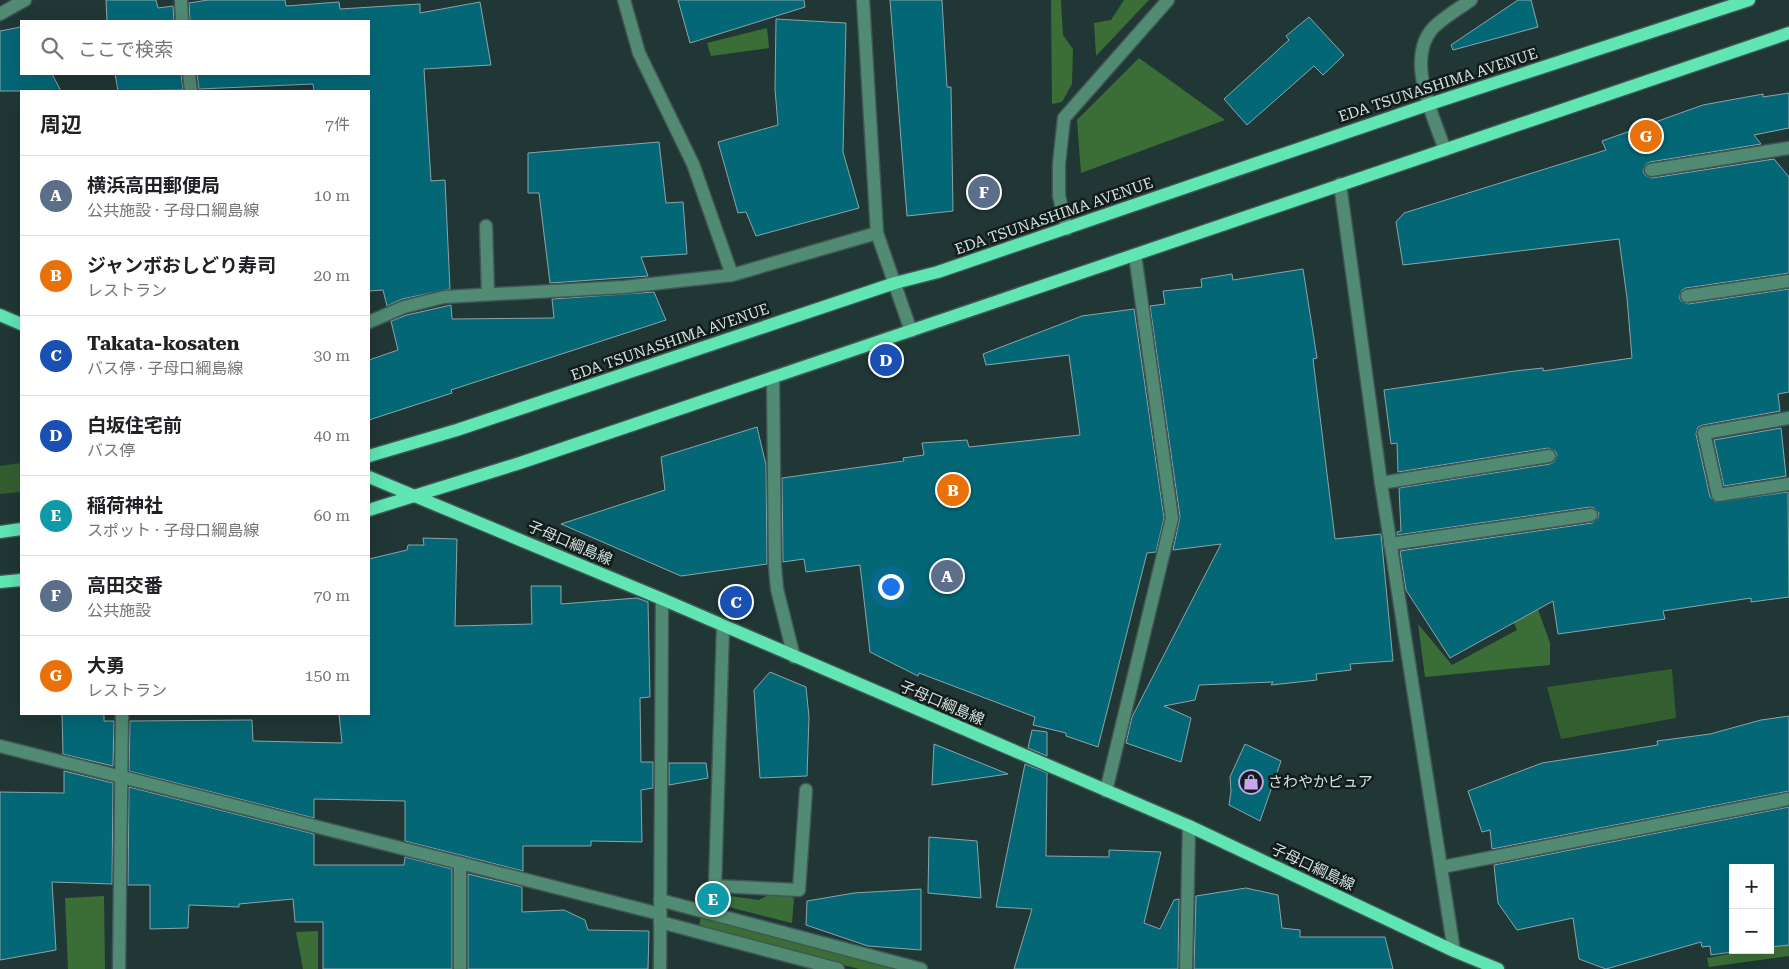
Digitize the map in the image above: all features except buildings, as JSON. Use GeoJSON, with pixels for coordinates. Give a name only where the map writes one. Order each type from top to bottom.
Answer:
{"type":"FeatureCollection","features":[{"type":"Feature","properties":{"kind":"main road","name":"EDA TSUNASHIMA AVENUE"},"geometry":{"type":"LineString","coordinates":[[370,456],[464,428],[895,283],[938,272],[1430,104],[1749,0]]}},
{"type":"Feature","properties":{"kind":"main road"},"geometry":{"type":"LineString","coordinates":[[370,510],[520,463],[1789,33]]}},
{"type":"Feature","properties":{"kind":"main road"},"geometry":{"type":"LineString","coordinates":[[0,315],[20,324]]}},
{"type":"Feature","properties":{"kind":"main road","name":"子母口綱島線"},"geometry":{"type":"LineString","coordinates":[[370,477],[662,599],[1189,826],[1454,951],[1498,969]]}},
{"type":"Feature","properties":{"kind":"main road"},"geometry":{"type":"LineString","coordinates":[[0,532],[20,529]]}},
{"type":"Feature","properties":{"kind":"main road"},"geometry":{"type":"LineString","coordinates":[[0,582],[20,580]]}},
{"type":"Feature","properties":{"kind":"street"},"geometry":{"type":"LineString","coordinates":[[0,14],[25,0]]}},
{"type":"Feature","properties":{"kind":"street"},"geometry":{"type":"LineString","coordinates":[[181,0],[182,20]]}},
{"type":"Feature","properties":{"kind":"street"},"geometry":{"type":"LineString","coordinates":[[624,0],[639,53],[693,164],[732,275]]}},
{"type":"Feature","properties":{"kind":"street"},"geometry":{"type":"LineString","coordinates":[[863,0],[877,233],[910,331]]}},
{"type":"Feature","properties":{"kind":"street"},"geometry":{"type":"LineString","coordinates":[[1067,229],[1059,196],[1059,164],[1064,118],[1168,0]]}},
{"type":"Feature","properties":{"kind":"street"},"geometry":{"type":"LineString","coordinates":[[1444,150],[1420,67],[1422,47],[1433,29],[1470,0]]}},
{"type":"Feature","properties":{"kind":"street"},"geometry":{"type":"LineString","coordinates":[[189,75],[191,90]]}},
{"type":"Feature","properties":{"kind":"street"},"geometry":{"type":"LineString","coordinates":[[1652,170],[1789,148]]}},
{"type":"Feature","properties":{"kind":"street"},"geometry":{"type":"LineString","coordinates":[[1340,184],[1390,544],[1454,951]]}},
{"type":"Feature","properties":{"kind":"street"},"geometry":{"type":"LineString","coordinates":[[486,226],[488,293]]}},
{"type":"Feature","properties":{"kind":"street"},"geometry":{"type":"LineString","coordinates":[[370,322],[404,307],[444,297],[488,293],[624,287],[732,275],[877,233]]}},
{"type":"Feature","properties":{"kind":"street"},"geometry":{"type":"LineString","coordinates":[[1106,791],[1172,518],[1135,255]]}},
{"type":"Feature","properties":{"kind":"street"},"geometry":{"type":"LineString","coordinates":[[1687,296],[1789,281]]}},
{"type":"Feature","properties":{"kind":"street"},"geometry":{"type":"LineString","coordinates":[[773,377],[775,566],[778,588],[794,657]]}},
{"type":"Feature","properties":{"kind":"street"},"geometry":{"type":"LineString","coordinates":[[1789,418],[1704,433],[1718,495],[1789,484]]}},
{"type":"Feature","properties":{"kind":"street"},"geometry":{"type":"LineString","coordinates":[[1381,483],[1549,456]]}},
{"type":"Feature","properties":{"kind":"street"},"geometry":{"type":"LineString","coordinates":[[1390,544],[1591,515]]}},
{"type":"Feature","properties":{"kind":"street"},"geometry":{"type":"LineString","coordinates":[[660,969],[662,599]]}},
{"type":"Feature","properties":{"kind":"street"},"geometry":{"type":"LineString","coordinates":[[723,626],[715,886],[799,890],[806,790]]}},
{"type":"Feature","properties":{"kind":"street"},"geometry":{"type":"LineString","coordinates":[[119,969],[122,715]]}},
{"type":"Feature","properties":{"kind":"street"},"geometry":{"type":"LineString","coordinates":[[0,746],[460,863],[838,969]]}},
{"type":"Feature","properties":{"kind":"street"},"geometry":{"type":"LineString","coordinates":[[1442,867],[1789,799]]}},
{"type":"Feature","properties":{"kind":"street"},"geometry":{"type":"LineString","coordinates":[[1186,969],[1189,826]]}},
{"type":"Feature","properties":{"kind":"street"},"geometry":{"type":"LineString","coordinates":[[460,863],[460,969]]}},
{"type":"Feature","properties":{"kind":"street"},"geometry":{"type":"LineString","coordinates":[[660,900],[921,969]]}},
{"type":"Feature","properties":{"kind":"green space"},"geometry":{"type":"Polygon","coordinates":[[[1051,0],[1061,0],[1063,35],[1073,49],[1072,84],[1062,102],[1052,104],[1051,0]]]}},
{"type":"Feature","properties":{"kind":"green space"},"geometry":{"type":"Polygon","coordinates":[[[1124,0],[1149,0],[1096,56],[1094,23],[1111,20],[1124,0]]]}},
{"type":"Feature","properties":{"kind":"green space"},"geometry":{"type":"Polygon","coordinates":[[[767,28],[769,48],[711,56],[707,43],[767,28]]]}},
{"type":"Feature","properties":{"kind":"green space"},"geometry":{"type":"Polygon","coordinates":[[[1139,58],[1225,120],[1081,173],[1077,120],[1139,58]]]}},
{"type":"Feature","properties":{"kind":"green space"},"geometry":{"type":"Polygon","coordinates":[[[20,463],[20,492],[0,494],[0,466],[20,463]]]}},
{"type":"Feature","properties":{"kind":"green space"},"geometry":{"type":"Polygon","coordinates":[[[1534,598],[1550,643],[1550,665],[1425,677],[1418,624],[1452,665],[1517,630],[1507,608],[1534,598]]]}},
{"type":"Feature","properties":{"kind":"green space"},"geometry":{"type":"Polygon","coordinates":[[[1672,669],[1676,718],[1561,739],[1547,687],[1672,669]]]}},
{"type":"Feature","properties":{"kind":"green space"},"geometry":{"type":"Polygon","coordinates":[[[774,892],[794,898],[792,923],[709,902],[715,894],[759,900],[774,892]]]}},
{"type":"Feature","properties":{"kind":"green space"},"geometry":{"type":"Polygon","coordinates":[[[104,896],[105,969],[68,969],[65,898],[104,896]]]}},
{"type":"Feature","properties":{"kind":"green space"},"geometry":{"type":"Polygon","coordinates":[[[1789,913],[1789,956],[1709,967],[1707,958],[1729,954],[1774,954],[1774,942],[1789,913]]]}},
{"type":"Feature","properties":{"kind":"green space"},"geometry":{"type":"Polygon","coordinates":[[[701,916],[901,969],[859,969],[699,927],[701,916]]]}},
{"type":"Feature","properties":{"kind":"green space"},"geometry":{"type":"Polygon","coordinates":[[[318,931],[318,969],[303,969],[296,932],[318,931]]]}},
{"type":"Feature","properties":{"kind":"place","name":"大勇"},"geometry":{"type":"Point","coordinates":[1646,136]}},
{"type":"Feature","properties":{"kind":"place","name":"高田交番"},"geometry":{"type":"Point","coordinates":[984,192]}},
{"type":"Feature","properties":{"kind":"place","name":"白坂住宅前"},"geometry":{"type":"Point","coordinates":[886,360]}},
{"type":"Feature","properties":{"kind":"place","name":"ジャンボおしどり寿司"},"geometry":{"type":"Point","coordinates":[953,490]}},
{"type":"Feature","properties":{"kind":"place","name":"横浜高田郵便局"},"geometry":{"type":"Point","coordinates":[947,576]}},
{"type":"Feature","properties":{"kind":"place","name":"Takata-kosaten"},"geometry":{"type":"Point","coordinates":[736,602]}},
{"type":"Feature","properties":{"kind":"place","name":"さわやかピュア"},"geometry":{"type":"Point","coordinates":[1251,782]}},
{"type":"Feature","properties":{"kind":"place","name":"稲荷神社"},"geometry":{"type":"Point","coordinates":[713,899]}}]}
